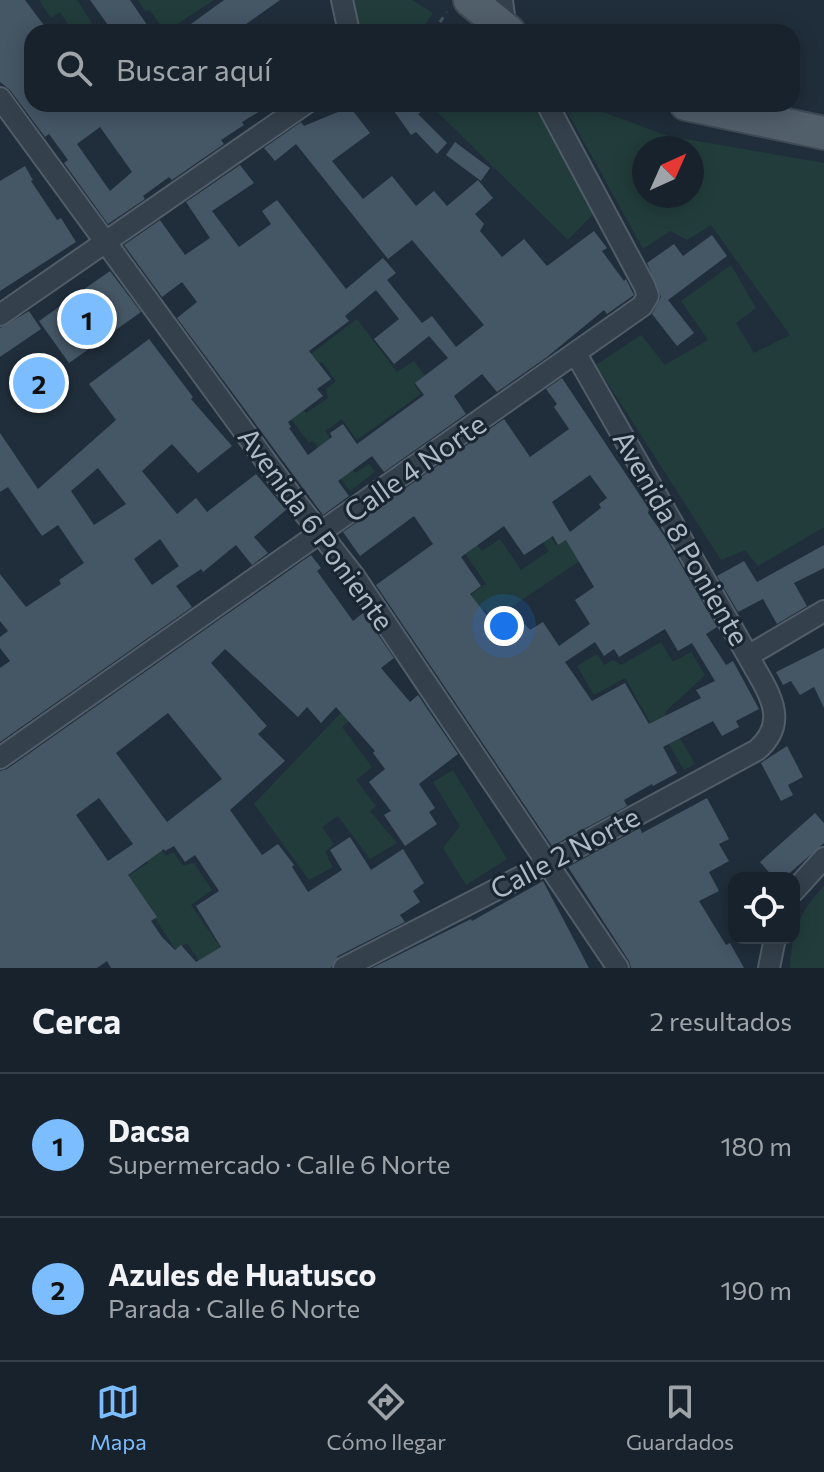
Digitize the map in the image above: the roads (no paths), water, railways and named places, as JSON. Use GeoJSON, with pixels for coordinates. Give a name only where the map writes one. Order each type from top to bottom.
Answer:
{"type":"FeatureCollection","features":[{"type":"Feature","properties":{"kind":"main road"},"geometry":{"type":"LineString","coordinates":[[459,5],[506,23]]}},
{"type":"Feature","properties":{"kind":"main road"},"geometry":{"type":"LineString","coordinates":[[724,112],[824,133]]}},
{"type":"Feature","properties":{"kind":"street"},"geometry":{"type":"LineString","coordinates":[[342,0],[347,24]]}},
{"type":"Feature","properties":{"kind":"street","name":"Avenida 6 Poniente"},"geometry":{"type":"LineString","coordinates":[[0,98],[354,576],[618,968]]}},
{"type":"Feature","properties":{"kind":"street"},"geometry":{"type":"LineString","coordinates":[[0,315],[293,112]]}},
{"type":"Feature","properties":{"kind":"street","name":"Calle 4 Norte"},"geometry":{"type":"LineString","coordinates":[[0,758],[642,306],[648,296],[644,285],[551,112]]}},
{"type":"Feature","properties":{"kind":"street","name":"Avenida 8 Poniente"},"geometry":{"type":"LineString","coordinates":[[576,354],[748,656],[768,694],[775,712],[775,725]]}},
{"type":"Feature","properties":{"kind":"street"},"geometry":{"type":"LineString","coordinates":[[748,656],[824,611]]}},
{"type":"Feature","properties":{"kind":"street","name":"Calle 2 Norte"},"geometry":{"type":"LineString","coordinates":[[344,968],[757,750],[769,740],[775,725]]}},
{"type":"Feature","properties":{"kind":"street"},"geometry":{"type":"LineString","coordinates":[[800,884],[824,858]]}},
{"type":"Feature","properties":{"kind":"street"},"geometry":{"type":"LineString","coordinates":[[769,968],[774,944]]}},
{"type":"Feature","properties":{"kind":"place","name":"Dacsa"},"geometry":{"type":"Point","coordinates":[87,319]}},
{"type":"Feature","properties":{"kind":"place","name":"Azules de Huatusco"},"geometry":{"type":"Point","coordinates":[39,383]}}]}
